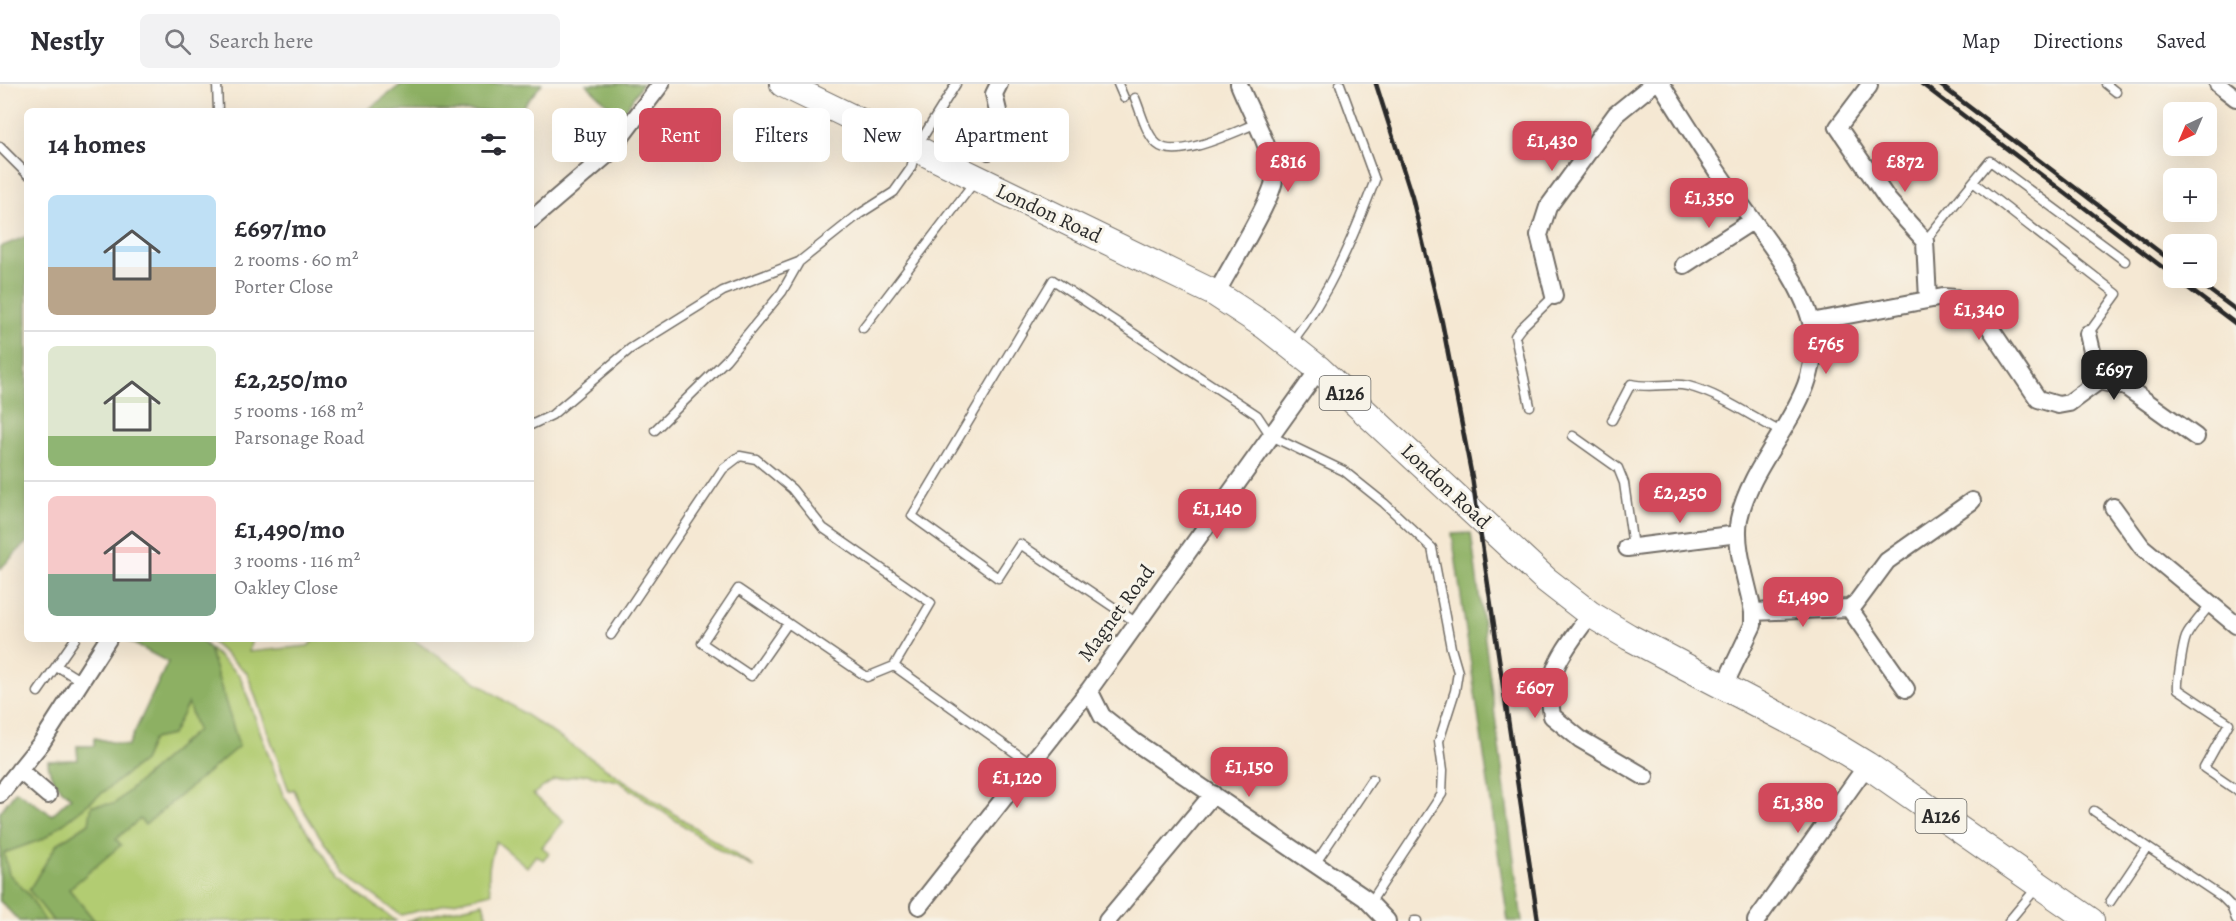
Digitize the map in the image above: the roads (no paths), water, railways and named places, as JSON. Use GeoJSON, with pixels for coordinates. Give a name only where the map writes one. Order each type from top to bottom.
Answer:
{"type":"FeatureCollection","features":[{"type":"Feature","properties":{"kind":"main road","name":"London Road"},"geometry":{"type":"LineString","coordinates":[[783,84],[842,112]]}},
{"type":"Feature","properties":{"kind":"main road","name":"London Road"},"geometry":{"type":"LineString","coordinates":[[922,151],[1216,294],[1290,345],[1319,369],[1545,579],[1590,614],[1867,765],[2091,921]]}},
{"type":"Feature","properties":{"kind":"street"},"geometry":{"type":"LineString","coordinates":[[534,217],[608,154],[661,84]]}},
{"type":"Feature","properties":{"kind":"street"},"geometry":{"type":"LineString","coordinates":[[997,108],[994,94],[999,84]]}},
{"type":"Feature","properties":{"kind":"street"},"geometry":{"type":"LineString","coordinates":[[1216,294],[1262,210],[1274,180],[1268,154],[1239,84]]}},
{"type":"Feature","properties":{"kind":"street"},"geometry":{"type":"LineString","coordinates":[[1554,296],[1539,235],[1548,207],[1616,114],[1653,84]]}},
{"type":"Feature","properties":{"kind":"street"},"geometry":{"type":"LineString","coordinates":[[1661,84],[1702,150],[1790,278],[1811,322],[1812,346],[1808,380],[1743,504],[1738,534],[1753,612],[1753,625],[1724,686]]}},
{"type":"Feature","properties":{"kind":"street"},"geometry":{"type":"LineString","coordinates":[[2218,84],[2236,98]]}},
{"type":"Feature","properties":{"kind":"street"},"geometry":{"type":"LineString","coordinates":[[1869,86],[1838,127],[1888,200],[1925,241],[1928,299]]}},
{"type":"Feature","properties":{"kind":"street"},"geometry":{"type":"LineString","coordinates":[[1684,265],[1752,221]]}},
{"type":"Feature","properties":{"kind":"street"},"geometry":{"type":"LineString","coordinates":[[1811,322],[1928,299],[1956,298],[1980,313],[2038,399],[2058,405],[2069,403],[2099,381],[2126,387],[2196,437]]}},
{"type":"Feature","properties":{"kind":"street"},"geometry":{"type":"LineString","coordinates":[[2088,334],[2099,381]]}},
{"type":"Feature","properties":{"kind":"street","name":"Magnet Road"},"geometry":{"type":"LineString","coordinates":[[1319,369],[1089,690],[1102,716],[1370,903],[1387,921]]}},
{"type":"Feature","properties":{"kind":"street"},"geometry":{"type":"LineString","coordinates":[[1753,612],[1849,608],[1856,603],[1887,561],[1972,501]]}},
{"type":"Feature","properties":{"kind":"street"},"geometry":{"type":"LineString","coordinates":[[2113,507],[2142,547],[2236,626]]}},
{"type":"Feature","properties":{"kind":"street"},"geometry":{"type":"LineString","coordinates":[[1630,548],[1738,534]]}},
{"type":"Feature","properties":{"kind":"street"},"geometry":{"type":"LineString","coordinates":[[1849,608],[1906,689]]}},
{"type":"Feature","properties":{"kind":"street"},"geometry":{"type":"LineString","coordinates":[[1590,614],[1554,669],[1549,697],[1552,716],[1580,739],[1645,777]]}},
{"type":"Feature","properties":{"kind":"street"},"geometry":{"type":"LineString","coordinates":[[0,794],[42,742],[106,642]]}},
{"type":"Feature","properties":{"kind":"street"},"geometry":{"type":"LineString","coordinates":[[919,906],[1089,690]]}},
{"type":"Feature","properties":{"kind":"street"},"geometry":{"type":"LineString","coordinates":[[1756,921],[1867,765]]}},
{"type":"Feature","properties":{"kind":"street"},"geometry":{"type":"LineString","coordinates":[[19,770],[48,795]]}},
{"type":"Feature","properties":{"kind":"street"},"geometry":{"type":"LineString","coordinates":[[1107,921],[1213,794]]}},
{"type":"Feature","properties":{"kind":"lane"},"geometry":{"type":"LineString","coordinates":[[217,84],[218,108]]}},
{"type":"Feature","properties":{"kind":"lane"},"geometry":{"type":"LineString","coordinates":[[922,138],[956,84]]}},
{"type":"Feature","properties":{"kind":"lane"},"geometry":{"type":"LineString","coordinates":[[1118,84],[1124,98]]}},
{"type":"Feature","properties":{"kind":"lane"},"geometry":{"type":"LineString","coordinates":[[1290,345],[1314,314],[1350,246],[1375,180],[1341,84]]}},
{"type":"Feature","properties":{"kind":"lane"},"geometry":{"type":"LineString","coordinates":[[2106,84],[2116,92]]}},
{"type":"Feature","properties":{"kind":"lane"},"geometry":{"type":"LineString","coordinates":[[1135,98],[1148,130],[1157,144],[1168,150],[1187,149],[1255,124]]}},
{"type":"Feature","properties":{"kind":"lane"},"geometry":{"type":"LineString","coordinates":[[0,147],[24,171]]}},
{"type":"Feature","properties":{"kind":"lane"},"geometry":{"type":"LineString","coordinates":[[1925,241],[1990,161],[2125,261]]}},
{"type":"Feature","properties":{"kind":"lane"},"geometry":{"type":"LineString","coordinates":[[534,424],[552,415],[630,349],[714,296],[799,262],[858,215],[894,192],[911,168],[912,162]]}},
{"type":"Feature","properties":{"kind":"lane"},"geometry":{"type":"LineString","coordinates":[[863,328],[977,178]]}},
{"type":"Feature","properties":{"kind":"lane"},"geometry":{"type":"LineString","coordinates":[[1973,182],[2117,294],[2088,334]]}},
{"type":"Feature","properties":{"kind":"lane"},"geometry":{"type":"LineString","coordinates":[[655,430],[726,360],[782,292],[799,262]]}},
{"type":"Feature","properties":{"kind":"lane"},"geometry":{"type":"LineString","coordinates":[[1137,623],[1020,544],[998,578],[912,516],[1053,280],[1257,415],[1271,436],[1344,471],[1384,503],[1432,548],[1450,648],[1458,672],[1455,692],[1438,741],[1443,770],[1442,794],[1370,903]]}},
{"type":"Feature","properties":{"kind":"lane"},"geometry":{"type":"LineString","coordinates":[[1530,406],[1515,336],[1554,296]]}},
{"type":"Feature","properties":{"kind":"lane"},"geometry":{"type":"LineString","coordinates":[[1612,420],[1631,384],[1652,388],[1680,385],[1716,398],[1781,432]]}},
{"type":"Feature","properties":{"kind":"lane"},"geometry":{"type":"LineString","coordinates":[[1573,436],[1618,468],[1623,483],[1630,548]]}},
{"type":"Feature","properties":{"kind":"lane"},"geometry":{"type":"LineString","coordinates":[[611,635],[723,469],[740,456],[748,456],[792,489],[823,528],[931,603],[894,666],[867,678],[788,623],[738,589],[702,643],[752,676],[788,623]]}},
{"type":"Feature","properties":{"kind":"lane"},"geometry":{"type":"LineString","coordinates":[[2210,605],[2187,636],[2183,665],[2177,679],[2178,690],[2229,723],[2204,768],[2236,790]]}},
{"type":"Feature","properties":{"kind":"lane"},"geometry":{"type":"LineString","coordinates":[[38,692],[73,642]]}},
{"type":"Feature","properties":{"kind":"lane"},"geometry":{"type":"LineString","coordinates":[[57,666],[81,681]]}},
{"type":"Feature","properties":{"kind":"lane"},"geometry":{"type":"LineString","coordinates":[[894,666],[1030,764]]}},
{"type":"Feature","properties":{"kind":"lane"},"geometry":{"type":"LineString","coordinates":[[1314,865],[1372,779]]}},
{"type":"Feature","properties":{"kind":"lane"},"geometry":{"type":"LineString","coordinates":[[2094,811],[2222,897],[2231,906],[2236,919]]}},
{"type":"Feature","properties":{"kind":"lane"},"geometry":{"type":"LineString","coordinates":[[2110,902],[2148,847]]}},
{"type":"Feature","properties":{"kind":"lane"},"geometry":{"type":"LineString","coordinates":[[2009,921],[2038,886]]}},
{"type":"Feature","properties":{"kind":"railway"},"geometry":{"type":"LineString","coordinates":[[1376,84],[1412,197],[1442,322],[1472,477],[1538,921]]}},
{"type":"Feature","properties":{"kind":"railway"},"geometry":{"type":"LineString","coordinates":[[1922,84],[2163,268]]}},
{"type":"Feature","properties":{"kind":"railway"},"geometry":{"type":"LineString","coordinates":[[1939,84],[2163,255]]}},
{"type":"Feature","properties":{"kind":"railway"},"geometry":{"type":"LineString","coordinates":[[2188,288],[2236,324]]}},
{"type":"Feature","properties":{"kind":"railway"},"geometry":{"type":"LineString","coordinates":[[2206,288],[2236,310]]}}]}
